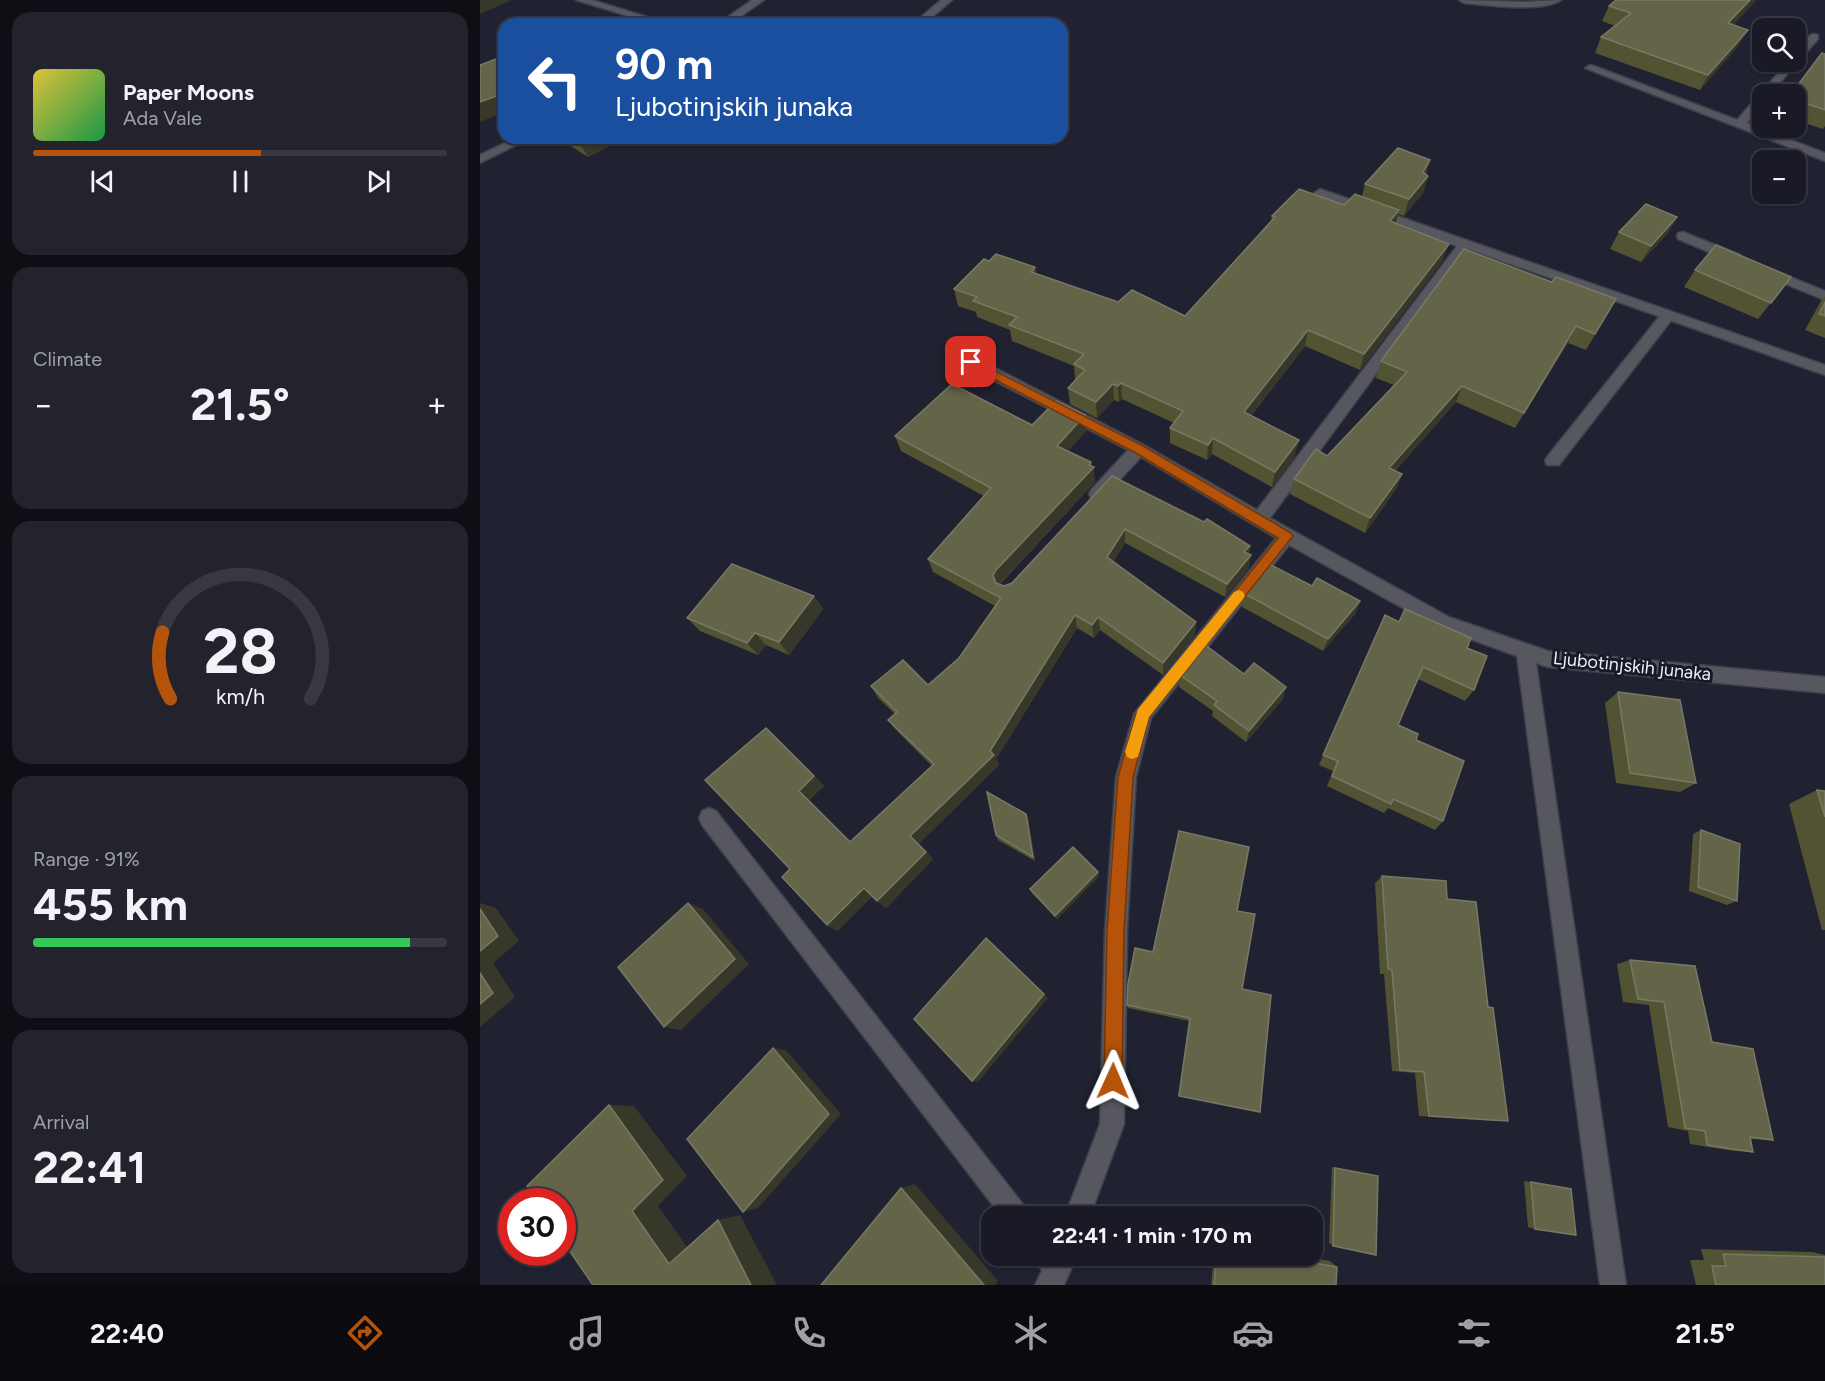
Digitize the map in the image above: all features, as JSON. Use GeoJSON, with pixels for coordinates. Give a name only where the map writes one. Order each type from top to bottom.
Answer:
{"type":"FeatureCollection","features":[{"type":"Feature","properties":{"kind":"street"},"geometry":{"type":"LineString","coordinates":[[581,0],[644,18]]}},
{"type":"Feature","properties":{"kind":"street"},"geometry":{"type":"LineString","coordinates":[[732,18],[759,0]]}},
{"type":"Feature","properties":{"kind":"street"},"geometry":{"type":"LineString","coordinates":[[925,18],[947,0]]}},
{"type":"Feature","properties":{"kind":"street"},"geometry":{"type":"LineString","coordinates":[[1464,0],[1492,4],[1539,4],[1556,0]]}},
{"type":"Feature","properties":{"kind":"street"},"geometry":{"type":"LineString","coordinates":[[1806,46],[1814,37]]}},
{"type":"Feature","properties":{"kind":"street"},"geometry":{"type":"LineString","coordinates":[[1590,68],[1825,157]]}},
{"type":"Feature","properties":{"kind":"street"},"geometry":{"type":"LineString","coordinates":[[1774,84],[1784,72]]}},
{"type":"Feature","properties":{"kind":"street"},"geometry":{"type":"LineString","coordinates":[[1740,124],[1752,110]]}},
{"type":"Feature","properties":{"kind":"street"},"geometry":{"type":"LineString","coordinates":[[480,159],[511,144]]}},
{"type":"Feature","properties":{"kind":"street"},"geometry":{"type":"LineString","coordinates":[[1320,193],[1825,370]]}},
{"type":"Feature","properties":{"kind":"street"},"geometry":{"type":"LineString","coordinates":[[1683,236],[1825,296]]}},
{"type":"Feature","properties":{"kind":"street"},"geometry":{"type":"LineString","coordinates":[[1259,520],[1465,244]]}},
{"type":"Feature","properties":{"kind":"street"},"geometry":{"type":"LineString","coordinates":[[1553,461],[1668,315]]}},
{"type":"Feature","properties":{"kind":"street","name":"Ljubotinjskih junaka"},"geometry":{"type":"LineString","coordinates":[[971,362],[1139,449],[1287,536],[1443,622],[1548,659],[1825,685]]}},
{"type":"Feature","properties":{"kind":"street"},"geometry":{"type":"LineString","coordinates":[[1085,507],[1139,449]]}},
{"type":"Feature","properties":{"kind":"street"},"geometry":{"type":"LineString","coordinates":[[1082,1206],[1112,1124],[1116,931],[1125,789],[1126,777],[1143,714],[1287,536]]}},
{"type":"Feature","properties":{"kind":"street"},"geometry":{"type":"LineString","coordinates":[[1525,651],[1613,1285]]}},
{"type":"Feature","properties":{"kind":"street"},"geometry":{"type":"LineString","coordinates":[[709,818],[1008,1206]]}},
{"type":"Feature","properties":{"kind":"building"},"geometry":{"type":"Polygon","coordinates":[[[1616,0],[1750,0],[1728,23],[1748,30],[1708,75],[1601,37],[1631,13],[1609,6],[1616,0]]]}},
{"type":"Feature","properties":{"kind":"building"},"geometry":{"type":"Polygon","coordinates":[[[1822,53],[1825,54],[1825,110],[1806,103],[1806,84],[1799,84],[1822,53]]]}},
{"type":"Feature","properties":{"kind":"building"},"geometry":{"type":"Polygon","coordinates":[[[498,58],[498,95],[480,102],[480,65],[498,58]]]}},
{"type":"Feature","properties":{"kind":"building"},"geometry":{"type":"Polygon","coordinates":[[[1398,148],[1430,160],[1423,172],[1428,176],[1409,199],[1365,184],[1398,148]]]}},
{"type":"Feature","properties":{"kind":"building"},"geometry":{"type":"Polygon","coordinates":[[[1299,189],[1344,205],[1355,194],[1399,210],[1390,221],[1449,244],[1364,354],[1308,330],[1244,412],[1299,440],[1275,472],[1213,438],[1208,445],[1170,428],[1183,411],[1121,383],[1118,386],[1113,384],[1096,402],[1068,388],[1085,370],[1074,364],[1084,354],[1009,325],[1017,317],[973,301],[977,297],[954,289],[984,259],[989,261],[996,254],[1035,267],[1031,272],[1118,302],[1132,290],[1185,316],[1275,217],[1272,216],[1299,189]]]}},
{"type":"Feature","properties":{"kind":"building"},"geometry":{"type":"Polygon","coordinates":[[[1646,204],[1677,217],[1651,246],[1619,232],[1646,204]]]}},
{"type":"Feature","properties":{"kind":"building"},"geometry":{"type":"Polygon","coordinates":[[[1716,245],[1791,277],[1771,303],[1695,270],[1716,245]]]}},
{"type":"Feature","properties":{"kind":"building"},"geometry":{"type":"Polygon","coordinates":[[[1464,249],[1552,282],[1556,277],[1616,299],[1595,334],[1576,326],[1524,413],[1462,386],[1389,468],[1402,474],[1370,518],[1294,479],[1316,449],[1327,456],[1407,372],[1381,361],[1464,249]]]}},
{"type":"Feature","properties":{"kind":"building"},"geometry":{"type":"Polygon","coordinates":[[[1825,302],[1825,316],[1819,314],[1825,302]]]}},
{"type":"Feature","properties":{"kind":"building"},"geometry":{"type":"Polygon","coordinates":[[[952,384],[1032,425],[1056,401],[1085,415],[1057,446],[1091,462],[1089,465],[1094,467],[996,570],[993,575],[996,583],[1004,586],[1012,583],[1112,476],[1204,522],[1207,519],[1250,546],[1244,552],[1251,555],[1227,584],[1125,529],[1107,557],[1196,622],[1163,663],[1098,617],[1092,625],[1075,615],[990,751],[994,755],[910,836],[926,852],[877,901],[864,888],[827,925],[782,877],[790,869],[705,780],[766,728],[814,776],[799,791],[850,842],[934,764],[888,720],[897,712],[871,686],[903,660],[928,685],[959,658],[1001,598],[928,559],[991,488],[895,436],[952,384]]]}},
{"type":"Feature","properties":{"kind":"building"},"geometry":{"type":"Polygon","coordinates":[[[732,564],[814,596],[779,642],[755,633],[747,643],[687,618],[732,564]]]}},
{"type":"Feature","properties":{"kind":"building"},"geometry":{"type":"Polygon","coordinates":[[[1269,564],[1312,586],[1317,578],[1360,601],[1328,639],[1245,594],[1269,564]]]}},
{"type":"Feature","properties":{"kind":"building"},"geometry":{"type":"Polygon","coordinates":[[[1405,609],[1471,638],[1467,648],[1487,656],[1474,690],[1423,667],[1398,725],[1418,734],[1416,740],[1464,761],[1443,821],[1393,799],[1391,804],[1332,776],[1338,761],[1323,755],[1385,615],[1399,622],[1405,609]]]}},
{"type":"Feature","properties":{"kind":"building"},"geometry":{"type":"Polygon","coordinates":[[[1204,644],[1244,674],[1254,663],[1286,687],[1249,731],[1214,705],[1217,701],[1180,675],[1204,644]]]}},
{"type":"Feature","properties":{"kind":"building"},"geometry":{"type":"Polygon","coordinates":[[[1618,692],[1680,700],[1696,783],[1630,773],[1618,692]]]}},
{"type":"Feature","properties":{"kind":"building"},"geometry":{"type":"Polygon","coordinates":[[[1817,790],[1825,791],[1825,817],[1817,790]]]}},
{"type":"Feature","properties":{"kind":"building"},"geometry":{"type":"Polygon","coordinates":[[[987,792],[1026,814],[1033,857],[996,835],[987,792]]]}},
{"type":"Feature","properties":{"kind":"building"},"geometry":{"type":"Polygon","coordinates":[[[1701,830],[1740,844],[1737,901],[1698,887],[1701,830]]]}},
{"type":"Feature","properties":{"kind":"building"},"geometry":{"type":"Polygon","coordinates":[[[1179,831],[1249,847],[1237,911],[1255,914],[1242,989],[1271,995],[1260,1112],[1179,1096],[1190,1018],[1127,1005],[1128,984],[1135,948],[1153,952],[1179,831]]]}},
{"type":"Feature","properties":{"kind":"building"},"geometry":{"type":"Polygon","coordinates":[[[1073,847],[1098,872],[1055,916],[1030,889],[1073,847]]]}},
{"type":"Feature","properties":{"kind":"building"},"geometry":{"type":"Polygon","coordinates":[[[1382,876],[1446,881],[1447,899],[1476,902],[1488,1007],[1493,1008],[1508,1121],[1429,1116],[1424,1072],[1400,1070],[1392,970],[1388,969],[1382,876]]]}},
{"type":"Feature","properties":{"kind":"building"},"geometry":{"type":"Polygon","coordinates":[[[688,903],[735,959],[664,1027],[618,967],[688,903]]]}},
{"type":"Feature","properties":{"kind":"building"},"geometry":{"type":"Polygon","coordinates":[[[480,909],[498,936],[480,951],[480,909]]]}},
{"type":"Feature","properties":{"kind":"building"},"geometry":{"type":"Polygon","coordinates":[[[986,938],[1044,994],[972,1081],[914,1019],[986,938]]]}},
{"type":"Feature","properties":{"kind":"building"},"geometry":{"type":"Polygon","coordinates":[[[1630,960],[1695,966],[1712,1042],[1753,1049],[1773,1140],[1750,1137],[1753,1152],[1707,1145],[1705,1131],[1685,1128],[1664,1002],[1638,999],[1630,960]]]}},
{"type":"Feature","properties":{"kind":"building"},"geometry":{"type":"Polygon","coordinates":[[[480,973],[493,993],[480,1004],[480,973]]]}},
{"type":"Feature","properties":{"kind":"building"},"geometry":{"type":"Polygon","coordinates":[[[773,1048],[829,1114],[743,1212],[687,1139],[773,1048]]]}},
{"type":"Feature","properties":{"kind":"building"},"geometry":{"type":"Polygon","coordinates":[[[609,1105],[663,1180],[632,1211],[669,1264],[718,1220],[751,1285],[593,1285],[576,1260],[576,1188],[528,1188],[527,1186],[609,1105]]]}},
{"type":"Feature","properties":{"kind":"building"},"geometry":{"type":"Polygon","coordinates":[[[1335,1168],[1378,1176],[1376,1255],[1333,1246],[1335,1168]]]}},
{"type":"Feature","properties":{"kind":"building"},"geometry":{"type":"Polygon","coordinates":[[[1531,1182],[1571,1189],[1576,1235],[1535,1229],[1531,1182]]]}},
{"type":"Feature","properties":{"kind":"building"},"geometry":{"type":"Polygon","coordinates":[[[901,1188],[984,1285],[821,1285],[901,1188]]]}},
{"type":"Feature","properties":{"kind":"building"},"geometry":{"type":"Polygon","coordinates":[[[1723,1254],[1825,1257],[1825,1285],[1716,1285],[1712,1266],[1726,1266],[1723,1254]]]}},
{"type":"Feature","properties":{"kind":"building"},"geometry":{"type":"Polygon","coordinates":[[[1323,1264],[1337,1267],[1336,1285],[1214,1285],[1216,1266],[1323,1264]]]}},
{"type":"Feature","properties":{"kind":"slow traffic"},"geometry":{"type":"LineString","coordinates":[[1132,752],[1143,714],[1239,596]]}},
{"type":"Feature","properties":{"kind":"route"},"geometry":{"type":"LineString","coordinates":[[971,362],[1139,449],[1287,536],[1143,714],[1126,777],[1116,931],[1113,1081]]}}]}
